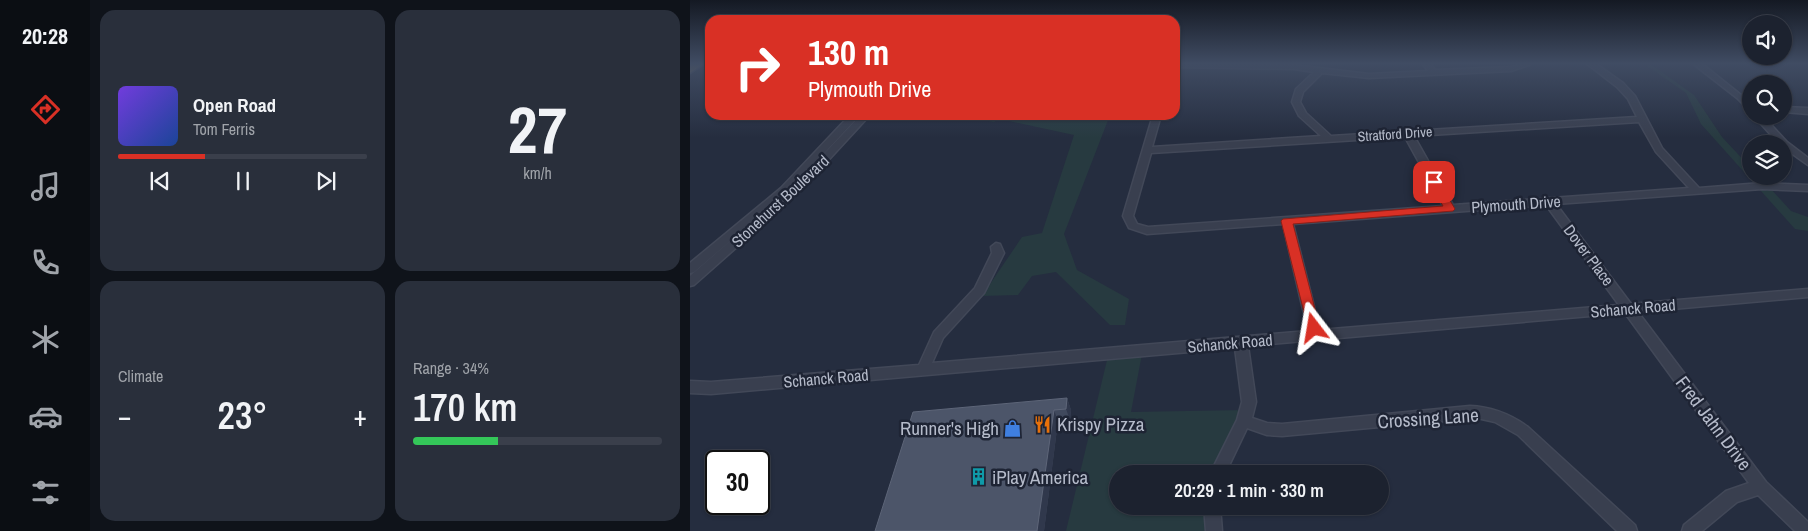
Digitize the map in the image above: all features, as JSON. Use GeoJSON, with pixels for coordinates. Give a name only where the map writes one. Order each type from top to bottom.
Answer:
{"type":"FeatureCollection","features":[{"type":"Feature","properties":{"kind":"street"},"geometry":{"type":"LineString","coordinates":[[1302,88],[1299,91],[1296,102],[1302,114],[1328,138]]}},
{"type":"Feature","properties":{"kind":"street"},"geometry":{"type":"LineString","coordinates":[[1622,88],[1636,104],[1659,150],[1697,191]]}},
{"type":"Feature","properties":{"kind":"street"},"geometry":{"type":"LineString","coordinates":[[1729,88],[1742,98]]}},
{"type":"Feature","properties":{"kind":"street"},"geometry":{"type":"LineString","coordinates":[[1792,110],[1808,110]]}},
{"type":"Feature","properties":{"kind":"street","name":"Stratford Drive"},"geometry":{"type":"LineString","coordinates":[[1148,150],[1642,119]]}},
{"type":"Feature","properties":{"kind":"street","name":"Stonehurst Boulevard"},"geometry":{"type":"LineString","coordinates":[[690,269],[778,194],[850,120]]}},
{"type":"Feature","properties":{"kind":"street","name":"Stonehurst Boulevard"},"geometry":{"type":"LineString","coordinates":[[690,282],[797,189],[861,120]]}},
{"type":"Feature","properties":{"kind":"street","name":"Plymouth Drive"},"geometry":{"type":"LineString","coordinates":[[1156,120],[1128,216],[1130,224],[1136,228],[1150,231],[1762,186],[1808,188]]}},
{"type":"Feature","properties":{"kind":"street"},"geometry":{"type":"LineString","coordinates":[[1765,125],[1774,135]]}},
{"type":"Feature","properties":{"kind":"street"},"geometry":{"type":"LineString","coordinates":[[1408,134],[1450,209]]}},
{"type":"Feature","properties":{"kind":"street"},"geometry":{"type":"LineString","coordinates":[[1792,150],[1808,162]]}},
{"type":"Feature","properties":{"kind":"street"},"geometry":{"type":"LineString","coordinates":[[817,155],[828,156]]}},
{"type":"Feature","properties":{"kind":"street","name":"Dover Place"},"geometry":{"type":"LineString","coordinates":[[1549,202],[1629,309]]}},
{"type":"Feature","properties":{"kind":"street"},"geometry":{"type":"LineString","coordinates":[[1287,221],[1315,336]]}},
{"type":"Feature","properties":{"kind":"street"},"geometry":{"type":"LineString","coordinates":[[924,368],[938,334],[984,284],[998,253],[996,247]]}},
{"type":"Feature","properties":{"kind":"street"},"geometry":{"type":"LineString","coordinates":[[706,256],[718,258]]}},
{"type":"Feature","properties":{"kind":"street","name":"Schanck Road"},"geometry":{"type":"LineString","coordinates":[[690,387],[711,388],[924,368],[1241,343],[1808,293]]}},
{"type":"Feature","properties":{"kind":"street","name":"Fred Jahn Drive"},"geometry":{"type":"LineString","coordinates":[[1629,309],[1762,486],[1806,531]]}},
{"type":"Feature","properties":{"kind":"street"},"geometry":{"type":"LineString","coordinates":[[1222,465],[1244,421],[1249,402],[1241,343]]}},
{"type":"Feature","properties":{"kind":"street","name":"Schanck Road"},"geometry":{"type":"LineString","coordinates":[[690,394],[711,388]]}},
{"type":"Feature","properties":{"kind":"street","name":"Crossing Lane"},"geometry":{"type":"LineString","coordinates":[[1244,421],[1267,429],[1282,430],[1470,412],[1492,414],[1523,431],[1629,531]]}},
{"type":"Feature","properties":{"kind":"street"},"geometry":{"type":"LineString","coordinates":[[1690,531],[1732,496],[1762,486]]}},
{"type":"Feature","properties":{"kind":"street"},"geometry":{"type":"LineString","coordinates":[[1213,515],[1214,531]]}},
{"type":"Feature","properties":{"kind":"shaded area"},"geometry":{"type":"Polygon","coordinates":[[[1679,88],[1684,88],[1694,95],[1722,137],[1742,158],[1742,170],[1701,124],[1686,93],[1679,88]]]}},
{"type":"Feature","properties":{"kind":"shaded area"},"geometry":{"type":"Polygon","coordinates":[[[982,120],[998,120],[994,122],[982,120]]]}},
{"type":"Feature","properties":{"kind":"shaded area"},"geometry":{"type":"Polygon","coordinates":[[[1005,120],[1108,120],[1064,234],[1077,270],[1129,299],[1125,325],[1110,325],[1056,272],[1032,276],[1018,295],[982,296],[1022,237],[1042,233],[1074,135],[1005,120]]]}},
{"type":"Feature","properties":{"kind":"shaded area"},"geometry":{"type":"Polygon","coordinates":[[[1756,185],[1767,185],[1791,211],[1808,217],[1808,231],[1795,229],[1756,185]]]}},
{"type":"Feature","properties":{"kind":"shaded area"},"geometry":{"type":"Polygon","coordinates":[[[1142,354],[1131,412],[1246,410],[1222,465],[1109,465],[1109,515],[1214,515],[1214,531],[1066,531],[1108,356],[1142,354]]]}},
{"type":"Feature","properties":{"kind":"building","name":"iPlay America"},"geometry":{"type":"Polygon","coordinates":[[[1067,398],[1066,409],[1054,410],[1037,531],[875,531],[913,412],[1067,398]]]}},
{"type":"Feature","properties":{"kind":"place","name":"Krispy Pizza"},"geometry":{"type":"Point","coordinates":[1043,424]}},
{"type":"Feature","properties":{"kind":"place","name":"Runner's High"},"geometry":{"type":"Point","coordinates":[1013,428]}},
{"type":"Feature","properties":{"kind":"place","name":"iPlay America"},"geometry":{"type":"Point","coordinates":[978,477]}},
{"type":"Feature","properties":{"kind":"route"},"geometry":{"type":"LineString","coordinates":[[1314,328],[1287,221],[1450,209],[1434,182]]}}]}
